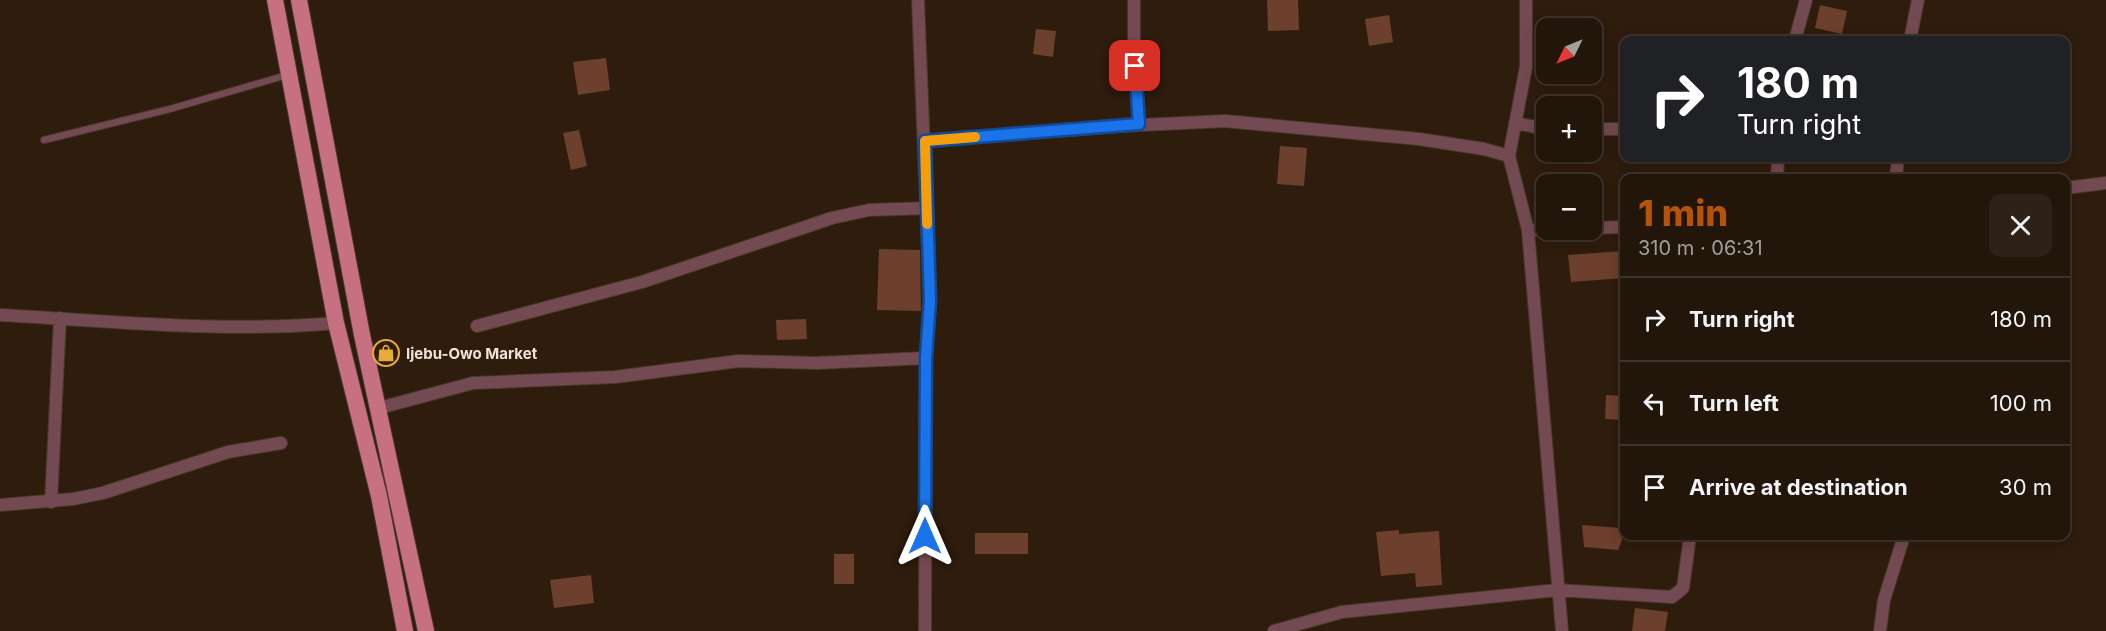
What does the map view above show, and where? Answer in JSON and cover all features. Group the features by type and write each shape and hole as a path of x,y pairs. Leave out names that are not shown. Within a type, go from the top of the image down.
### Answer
{"main road":[{"path":"275,0 336,323 379,496 405,631"},
{"path":"299,0 362,335 426,631"}],"street":[{"path":"918,0 930,300 926,358 925,631"},
{"path":"1134,0 1134,47 1139,124"},
{"path":"1526,0 1526,67 1509,156 1528,230 1562,631"},
{"path":"1796,36 1806,0"},
{"path":"1911,36 1918,0"},
{"path":"925,141 1139,124 1225,121 1419,139 1484,149 1509,156"},
{"path":"1515,123 1536,127"},
{"path":"1602,129 1620,129"},
{"path":"2070,188 2106,183"},
{"path":"477,326 642,282 832,218 868,210 927,208"},
{"path":"1602,227 1620,226"},
{"path":"1528,230 1536,230"},
{"path":"0,315 236,328 283,328 336,323"},
{"path":"51,502 60,318"},
{"path":"379,408 473,382 615,377 739,361 817,363 926,358"},
{"path":"0,505 51,502 104,493 153,479 206,459 281,443"},
{"path":"1274,631 1342,612 1557,590 1672,597 1683,588 1689,540"},
{"path":"1880,631 1884,600 1903,540"}],"lane":[{"path":"44,140 170,109 290,74"}],"building":[{"path":"1267,0 1298,0 1299,30 1268,31"},
{"path":"1820,5 1847,11 1842,34 1815,28"},
{"path":"1389,15 1393,42 1369,46 1365,19"},
{"path":"1036,29 1056,31 1053,57 1033,54"},
{"path":"606,58 610,90 578,95 573,62"},
{"path":"579,130 587,166 571,170 563,133"},
{"path":"1280,146 1307,148 1304,186 1277,184"},
{"path":"879,249 920,250 921,311 877,310"},
{"path":"1620,251 1620,278 1571,282 1568,255"},
{"path":"806,319 807,339 777,340 776,320"},
{"path":"1606,395 1620,396 1620,420 1605,419"},
{"path":"1582,525 1620,528 1620,540 1622,540 1618,550 1584,547"},
{"path":"1399,530 1399,534 1439,531 1442,585 1416,587 1415,573 1381,576 1376,532"},
{"path":"975,533 1028,533 1028,554 975,554"},
{"path":"834,554 854,554 854,584 834,584"},
{"path":"591,575 594,603 554,608 550,580"},
{"path":"1635,608 1668,612 1665,631 1632,631"}],"slow traffic":[{"path":"927,224 925,141 975,137"}],"place":[{"name":"Ijebu-Owo Market","path":"386,353"}],"route":[{"path":"925,536 926,358 930,300 925,141 1139,124 1135,66"}]}
